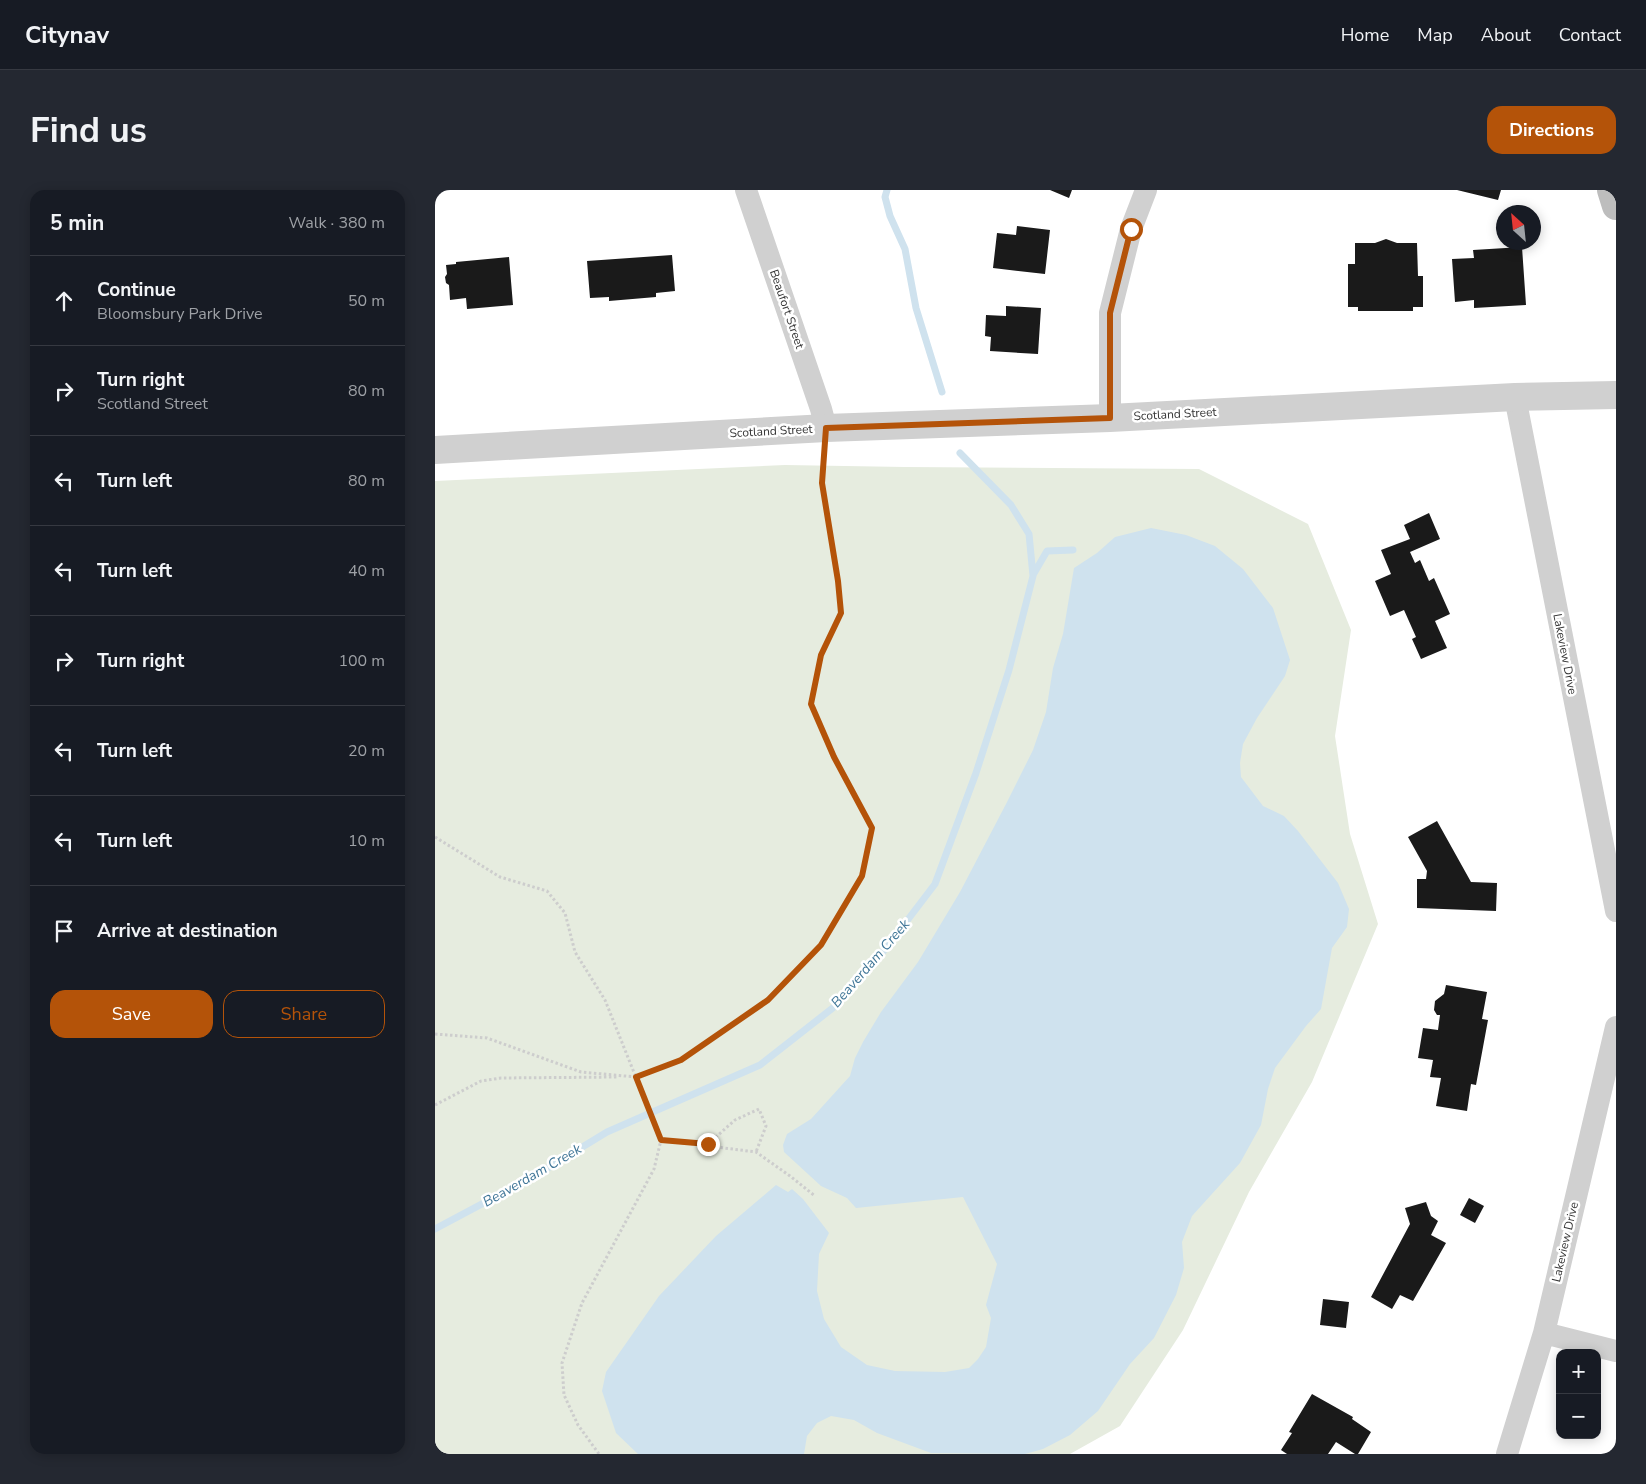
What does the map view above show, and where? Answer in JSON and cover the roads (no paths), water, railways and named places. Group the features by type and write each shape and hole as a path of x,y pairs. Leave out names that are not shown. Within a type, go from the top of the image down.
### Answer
{"main road":[{"path":"1611,190 1616,206"}],"street":[{"name":"Beaufort Street","path":"747,190 826,428"},
{"path":"1110,418 1110,313 1131,229 1146,190"},
{"name":"Scotland Street","path":"435,450 826,428 1110,418 1515,397 1616,395"},
{"name":"Lakeview Drive","path":"1515,397 1616,911"},
{"name":"Lakeview Drive","path":"1507,1454 1543,1333 1616,1027"},
{"path":"1543,1333 1616,1351"}],"water":[{"path":"1151,528 1186,535 1215,546 1243,569 1273,608 1290,660 1285,676 1257,718 1243,744 1240,763 1241,777 1263,806 1284,816 1298,831 1338,883 1349,909 1347,927 1332,948 1321,1009 1275,1068 1268,1089 1261,1125 1240,1163 1192,1216 1182,1242 1184,1268 1176,1295 1154,1338 1130,1364 1098,1411 1070,1435 1043,1449 1025,1454 931,1453 877,1433 854,1420 831,1416 817,1423 807,1436 804,1454 638,1454 616,1433 602,1391 606,1372 659,1296 716,1236 776,1185 788,1192 792,1189 803,1199 829,1233 819,1254 817,1291 824,1319 841,1347 867,1365 895,1371 945,1372 969,1368 986,1347 991,1318 986,1305 997,1264 963,1197 856,1208 847,1198 821,1186 784,1152 783,1145 787,1134 811,1119 850,1076 855,1058 863,1042 881,1012 918,962 960,892 1006,804 1033,750 1046,712 1053,668 1063,634 1074,568 1097,553 1115,537"}],"waterway":[{"name":"Beaverdam Creek","path":"887,190 885,197 890,216 905,249 916,308 942,392"},
{"name":"Beaverdam Creek","path":"435,1229 538,1174 607,1132 760,1065 834,1007 887,947 935,884 976,773 1009,670 1033,576 1029,534 1011,505 960,453"},
{"name":"Beaverdam Creek","path":"1033,575 1047,551 1073,550"}]}
